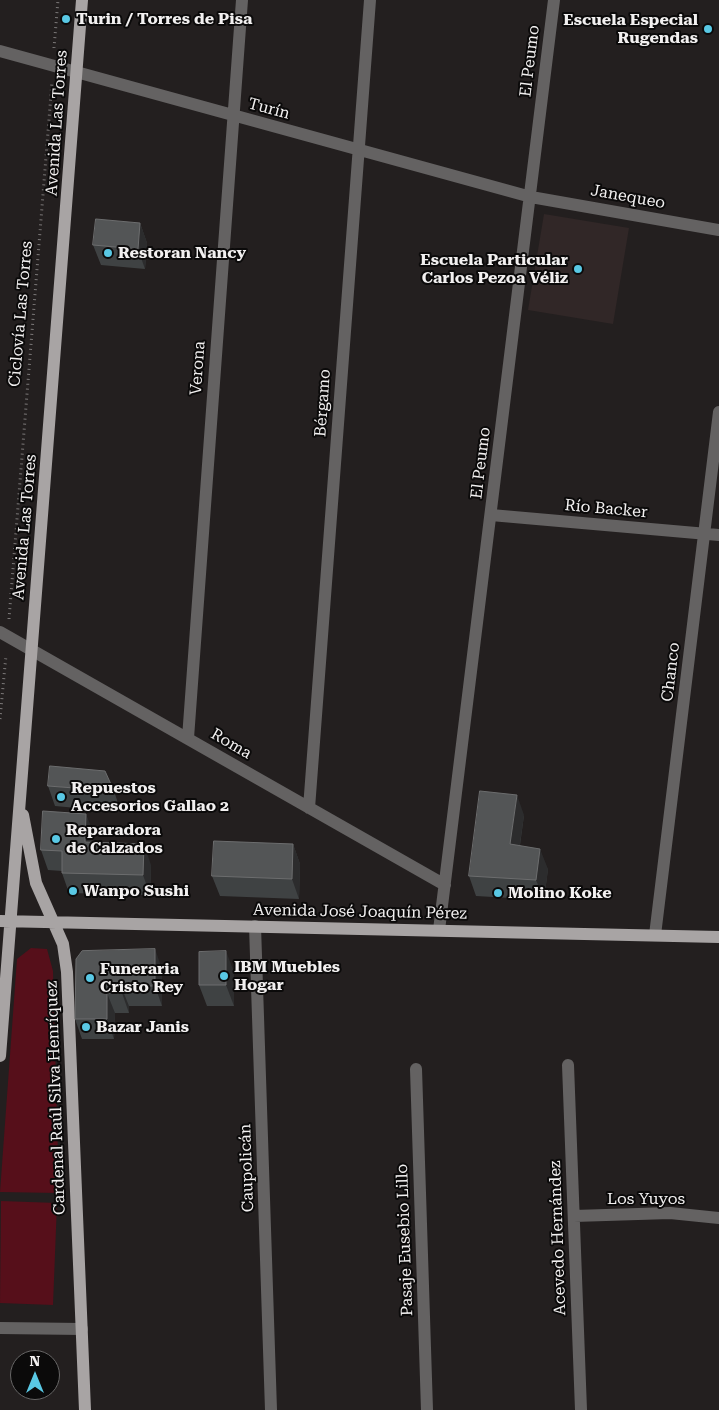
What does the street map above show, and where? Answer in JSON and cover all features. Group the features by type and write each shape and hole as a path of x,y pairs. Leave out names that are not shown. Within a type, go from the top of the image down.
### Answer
{"main road":[{"name":"Avenida Las Torres","path":"0,1056 5,921 32,649 82,0"},
{"name":"Cardenal Raúl Silva Henríquez","path":"19,792 32,868 63,944 67,972 85,1410"},
{"name":"Avenida José Joaquín Pérez","path":"5,921 719,937"}],"street":[{"name":"Verona","path":"188,738 242,0"},
{"name":"Bérgamo","path":"309,808 370,0"},
{"name":"El Peumo","path":"439,930 554,0"},
{"name":"Turín","path":"0,50 77,73 531,197"},
{"name":"Janequeo","path":"531,197 719,230"},
{"name":"Chanco","path":"655,935 719,412"},
{"name":"Río Backer","path":"491,515 719,535"},
{"name":"Roma","path":"4,634 445,885"},
{"name":"Caupolicán","path":"256,926 272,1410"},
{"name":"Acevedo Hernández","path":"568,1065 581,1410"},
{"name":"Pasaje Eusebio Lillo","path":"416,1069 427,1410"},
{"name":"Los Yuyos","path":"574,1216 670,1213 719,1218"},
{"path":"0,1328 82,1328"}],"path":[{"name":"Ciclovía Las Torres","path":"0,719 4,634 58,0"}],"shaded area":[{"name":"Escuela Particular Carlos Pezoa Véliz","path":"544,214 629,228 613,324 528,310"},
{"path":"31,948 47,949 53,971 59,1193 0,1192 17,959"},
{"path":"1,1201 57,1203 53,1305 0,1303"}],"building":[{"path":"96,219 140,223 138,249 93,245"},
{"path":"50,766 105,771 114,791 48,786"},
{"path":"480,791 517,795 510,844 540,849 536,880 469,876"},
{"path":"43,811 86,814 85,842 144,844 143,875 62,873 62,851 41,850"},
{"path":"214,841 293,844 292,879 212,876"},
{"path":"155,949 155,986 121,986 122,993 107,993 107,1019 75,1019 76,959 82,951"},
{"path":"226,951 226,985 199,985 199,952"}],"place":[{"name":"Turin / Torres de Pisa","path":"66,19"},
{"name":"Escuela Especial Rugendas","path":"708,29"},
{"name":"Restoran Nancy","path":"108,253"},
{"name":"Escuela Particular Carlos Pezoa Véliz","path":"578,269"},
{"name":"Repuestos Accesorios Gallao 2","path":"61,797"},
{"name":"Reparadora de Calzados","path":"56,839"},
{"name":"Wanpo Sushi","path":"73,891"},
{"name":"Molino Koke","path":"498,893"},
{"name":"IBM Muebles Hogar","path":"224,976"},
{"name":"Funeraria Cristo Rey","path":"90,978"},
{"name":"Bazar Janis","path":"86,1027"}]}
